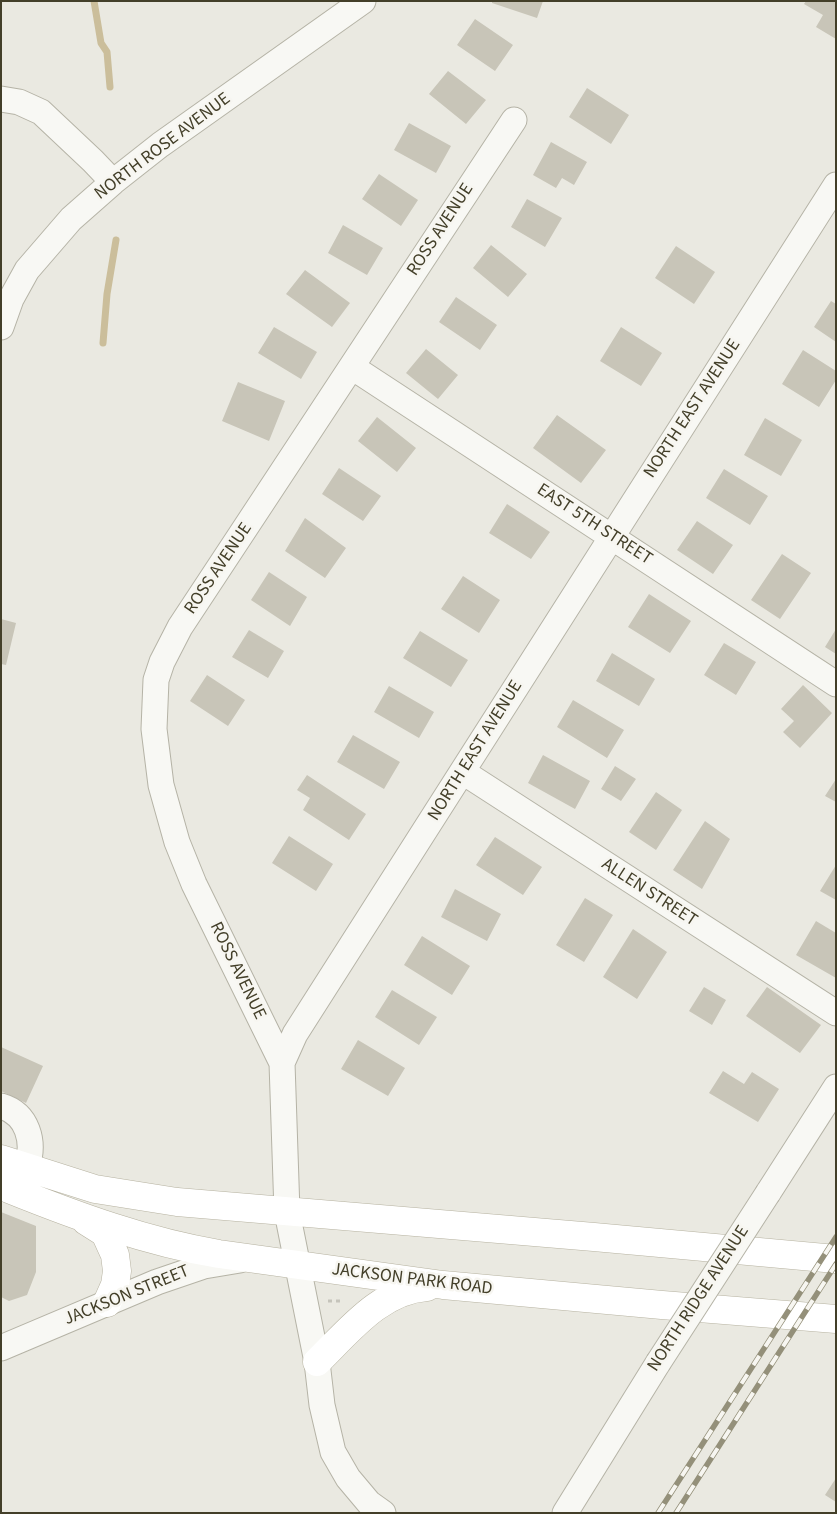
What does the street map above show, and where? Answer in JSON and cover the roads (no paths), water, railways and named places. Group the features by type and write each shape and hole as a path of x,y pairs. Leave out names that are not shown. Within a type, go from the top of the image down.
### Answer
{"main road":[{"path":"14,1163 95,1189 177,1202 836,1259"},
{"name":"JACKSON PARK ROAD","path":"1,1183 78,1216 184,1247 256,1260 450,1286 836,1319"},
{"path":"78,1216 104,1233 116,1255 117,1271 115,1285 107,1303"},
{"path":"317,1362 364,1316 401,1292 421,1288 450,1286"}],"street":[{"name":"NORTH ROSE AVENUE","path":"1,327 11,299 28,270 71,219 113,182 160,145 363,1"},
{"path":"1,99 19,102 41,112 113,182"},
{"name":"ROSS AVENUE","path":"282,1063 194,884 177,842 162,785 154,729 156,680 162,662 180,627 514,120"},
{"name":"NORTH EAST AVENUE","path":"383,1513 369,1503 348,1478 333,1452 322,1405 317,1362 287,1212 282,1063 295,1034 836,185"},
{"name":"EAST 5TH STREET","path":"352,367 836,684"},
{"name":"ALLEN STREET","path":"462,772 836,1013"},
{"name":"NORTH RIDGE AVENUE","path":"563,1512 836,1087"},
{"path":"1,1106 9,1108 21,1118 29,1136 30,1155 14,1163"},
{"name":"JACKSON STREET","path":"1,1348 156,1282 204,1266 229,1261 256,1260"}],"waterway":[{"path":"94,1 101,43 107,52 110,87"},
{"path":"103,343 107,294 116,240"}],"railway":[{"path":"658,1513 836,1237"},
{"path":"676,1513 836,1264"}]}
